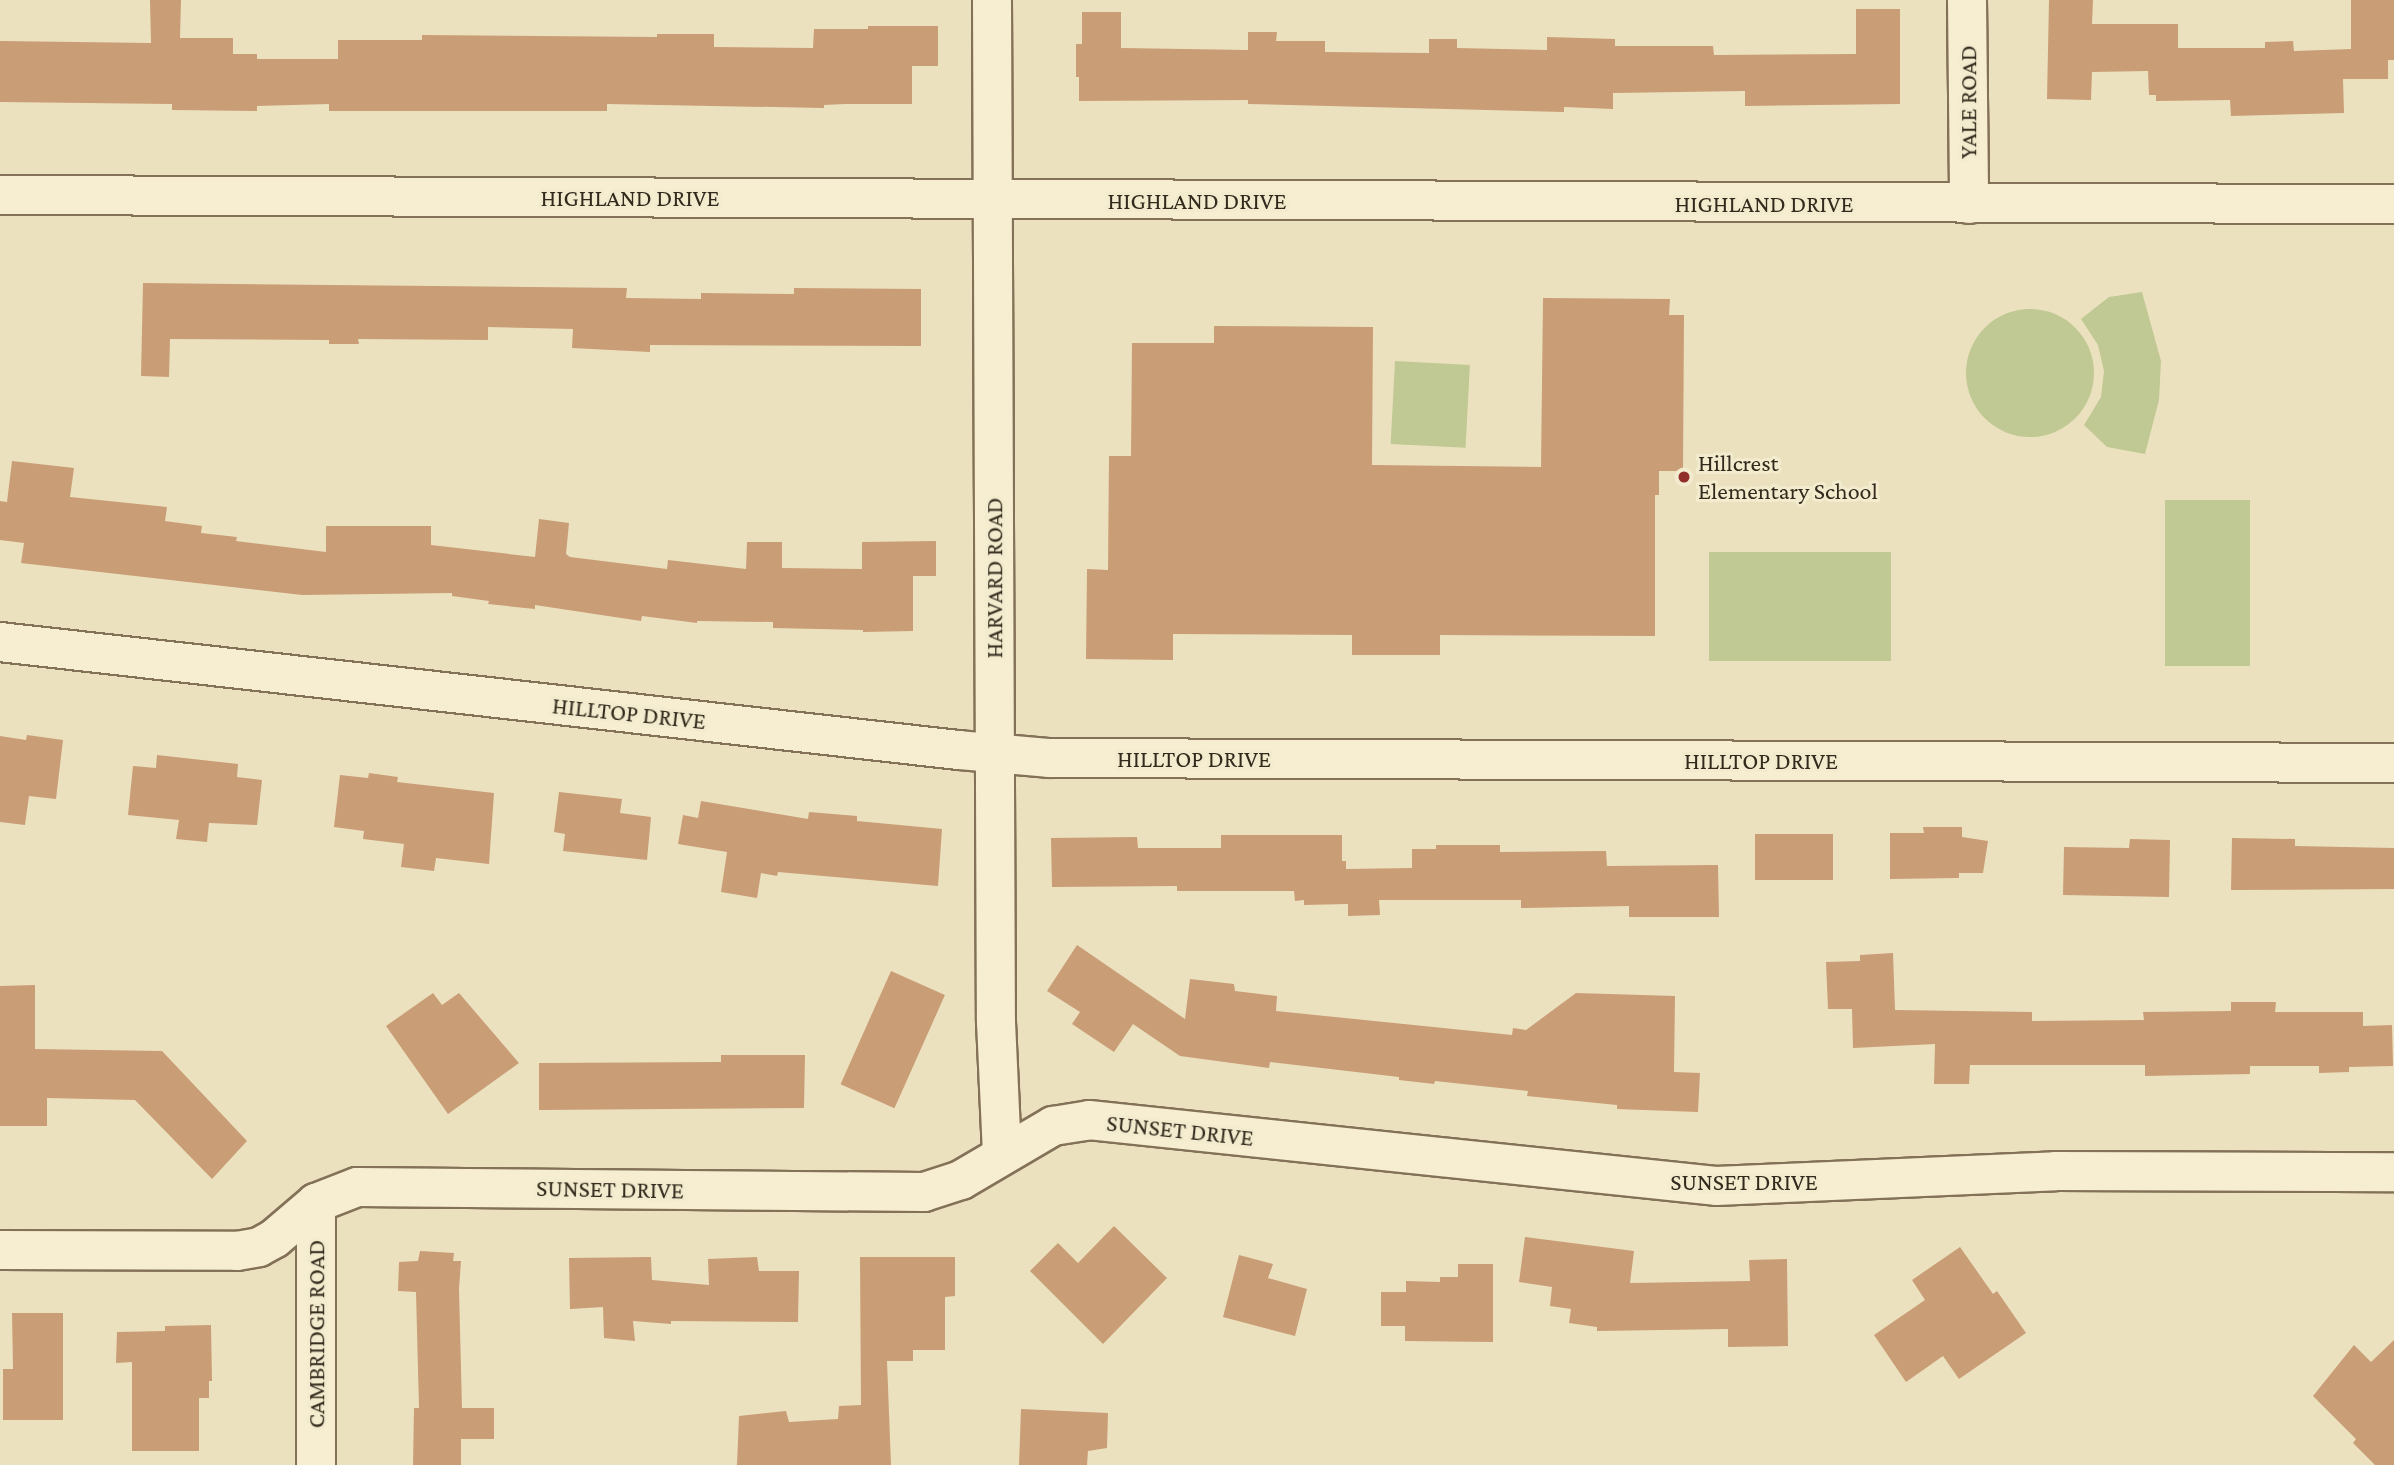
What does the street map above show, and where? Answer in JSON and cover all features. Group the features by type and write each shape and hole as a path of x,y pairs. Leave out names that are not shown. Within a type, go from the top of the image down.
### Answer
{"street":[{"name":"HARVARD ROAD","path":"992,0 996,1022 1002,1155"},
{"name":"YALE ROAD","path":"1968,0 1969,204"},
{"name":"HIGHLAND DRIVE","path":"0,195 2394,204"},
{"name":"HILLTOP DRIVE","path":"0,642 1049,758 2394,763"},
{"name":"SUNSET DRIVE","path":"0,1250 237,1251 259,1247 275,1238 316,1203 357,1187 924,1192 961,1180 1053,1126 1089,1121 1716,1186 2056,1171 2394,1172"},
{"name":"CAMBRIDGE ROAD","path":"316,1203 316,1465"}],"green space":[{"path":"2142,292 2161,361 2159,400 2145,454 2107,447 2084,425 2101,397 2104,371 2098,345 2081,319 2109,297"},
{"path":"2030,309 2055,314 2075,328 2089,348 2094,373 2089,398 2075,418 2055,432 2030,437 2005,432 1985,418 1971,398 1966,373 1971,348 1985,328 2005,314"},
{"path":"1395,361 1470,365 1466,448 1391,444"},
{"path":"2165,500 2250,500 2250,666 2165,666"},
{"path":"1709,552 1891,552 1891,661 1709,661"}],"building":[{"path":"150,0 181,0 180,38 233,38 233,54 257,54 257,59 338,59 338,40 422,40 422,35 657,37 657,34 714,34 714,47 813,48 814,29 938,26 938,66 912,66 912,104 845,104 824,105 824,108 607,104 607,111 329,111 329,104 257,106 257,111 172,110 172,104 0,102 0,41 151,43"},
{"path":"2049,0 2093,0 2092,24 2178,24 2178,48 2265,48 2265,42 2293,41 2294,51 2351,49 2351,0 2394,0 2394,60 2388,60 2388,79 2343,79 2344,113 2231,116 2230,100 2156,101 2156,95 2149,95 2148,71 2092,72 2091,100 2047,99"},
{"path":"1856,9 1900,9 1900,104 1745,106 1745,91 1613,93 1613,109 1564,107 1564,112 1248,104 1248,100 1079,101 1079,77 1076,77 1076,44 1082,44 1082,12 1121,12 1121,48 1248,50 1248,32 1277,32 1276,41 1325,41 1325,52 1429,53 1429,39 1457,39 1457,48 1547,50 1547,37 1615,39 1615,46 1713,46 1714,55 1856,54"},
{"path":"143,283 627,288 626,298 701,299 701,293 794,294 794,288 921,289 921,346 650,345 650,352 572,348 573,329 488,327 488,340 358,339 359,344 329,344 329,340 170,339 169,377 141,376"},
{"path":"1543,298 1670,299 1669,315 1684,315 1683,471 1659,471 1659,495 1655,495 1655,636 1440,635 1440,655 1352,655 1352,635 1173,634 1173,660 1086,659 1087,569 1108,570 1109,456 1131,456 1132,343 1214,343 1214,326 1373,327 1372,465 1541,467"},
{"path":"12,461 74,468 70,497 167,507 165,521 202,526 201,533 237,537 236,541 326,552 326,526 431,526 431,545 535,557 539,519 569,523 566,554 570,557 667,569 668,560 746,569 747,542 782,542 782,568 862,569 862,542 936,541 936,576 913,576 913,631 863,632 773,628 773,622 697,623 642,616 641,621 535,605 535,609 488,604 489,601 452,596 452,593 302,595 21,563 24,543 0,540 0,501 7,502"},
{"path":"27,735 63,740 56,799 29,796 25,825 0,822 0,736 26,740"},
{"path":"157,755 238,764 237,777 262,780 257,825 209,823 207,842 176,839 179,820 128,815 133,766 156,768"},
{"path":"369,773 398,777 397,782 494,793 489,864 436,858 434,871 401,867 404,844 363,839 364,831 334,827 340,775 368,778"},
{"path":"559,792 622,799 620,813 651,817 647,860 563,851 565,834 554,832"},
{"path":"701,801 808,819 809,812 857,816 857,821 942,829 938,886 778,872 777,876 761,873 757,898 721,892 727,852 678,844 683,815 698,818"},
{"path":"1923,827 1962,827 1962,837 1988,841 1983,873 1959,873 1959,878 1890,879 1890,833 1924,833"},
{"path":"1755,834 1833,834 1833,880 1755,880"},
{"path":"1221,835 1342,835 1342,861 1346,861 1346,869 1412,868 1412,849 1436,849 1436,845 1500,845 1500,852 1606,851 1607,866 1718,865 1719,917 1629,917 1629,906 1521,908 1521,900 1379,900 1380,915 1348,916 1348,904 1304,905 1304,900 1295,901 1294,891 1177,891 1177,886 1052,887 1051,838 1137,837 1138,848 1221,848"},
{"path":"2232,838 2295,839 2295,846 2394,848 2394,889 2231,890"},
{"path":"2130,839 2170,840 2169,897 2063,895 2064,847 2129,848"},
{"path":"1077,945 1185,1019 1190,979 1234,984 1235,991 1277,996 1276,1011 1512,1035 1513,1028 1526,1030 1576,993 1675,996 1674,1072 1700,1073 1698,1112 1617,1109 1617,1105 1527,1096 1528,1091 1435,1081 1434,1084 1399,1080 1399,1077 1270,1062 1269,1068 1180,1056 1133,1024 1114,1052 1072,1024 1080,1012 1047,991"},
{"path":"1893,953 1895,1010 2032,1012 2032,1021 2144,1020 2143,1012 2231,1011 2231,1002 2276,1002 2275,1012 2363,1012 2363,1026 2392,1025 2393,1066 2349,1067 2349,1072 2319,1073 2319,1066 2250,1066 2250,1074 2145,1076 2145,1065 1970,1065 1969,1084 1934,1084 1935,1044 1853,1048 1852,1009 1828,1009 1826,962 1860,961 1860,955"},
{"path":"891,971 945,995 894,1108 841,1084"},
{"path":"35,985 35,1049 162,1051 247,1141 212,1179 135,1100 47,1098 47,1126 0,1126 0,986"},
{"path":"433,993 442,1005 459,993 519,1063 448,1114 386,1026"},
{"path":"721,1055 805,1055 804,1108 539,1110 539,1063 721,1062"},
{"path":"1114,1226 1167,1278 1103,1344 1030,1271 1058,1243 1078,1263"},
{"path":"1525,1237 1634,1251 1630,1283 1750,1281 1749,1260 1787,1259 1788,1346 1728,1347 1728,1329 1597,1331 1597,1327 1569,1323 1571,1309 1550,1306 1552,1287 1519,1282"},
{"path":"1960,1247 1993,1294 1997,1291 2026,1333 1959,1379 1943,1356 1906,1382 1874,1335 1925,1300 1912,1280"},
{"path":"420,1251 454,1253 453,1261 461,1261 459,1289 462,1408 494,1408 494,1439 461,1439 461,1465 413,1465 414,1408 419,1408 416,1292 398,1291 399,1262 418,1261"},
{"path":"1239,1255 1273,1264 1268,1278 1307,1289 1295,1336 1223,1317"},
{"path":"651,1257 652,1280 709,1285 708,1259 757,1257 759,1271 799,1271 798,1322 671,1321 671,1324 633,1321 635,1341 604,1338 603,1307 570,1309 569,1258"},
{"path":"860,1257 955,1257 955,1296 945,1297 945,1350 913,1350 913,1361 887,1361 891,1465 737,1465 739,1416 786,1411 789,1422 838,1419 839,1406 861,1405"},
{"path":"1458,1264 1493,1264 1493,1342 1405,1341 1405,1326 1381,1326 1381,1292 1406,1292 1406,1281 1440,1282 1440,1277 1458,1277"},
{"path":"12,1313 63,1313 63,1420 3,1420 3,1369 13,1369"},
{"path":"211,1325 212,1381 209,1381 209,1398 199,1398 199,1451 132,1451 132,1362 116,1363 117,1332 165,1331 165,1326"},
{"path":"2394,1340 2394,1465 2375,1465 2353,1443 2356,1439 2313,1396 2354,1345 2371,1362"},
{"path":"1021,1409 1108,1413 1107,1448 1088,1451 1087,1465 1019,1465"}],"place":[{"name":"Hillcrest Elementary School","path":"1684,477"}]}
